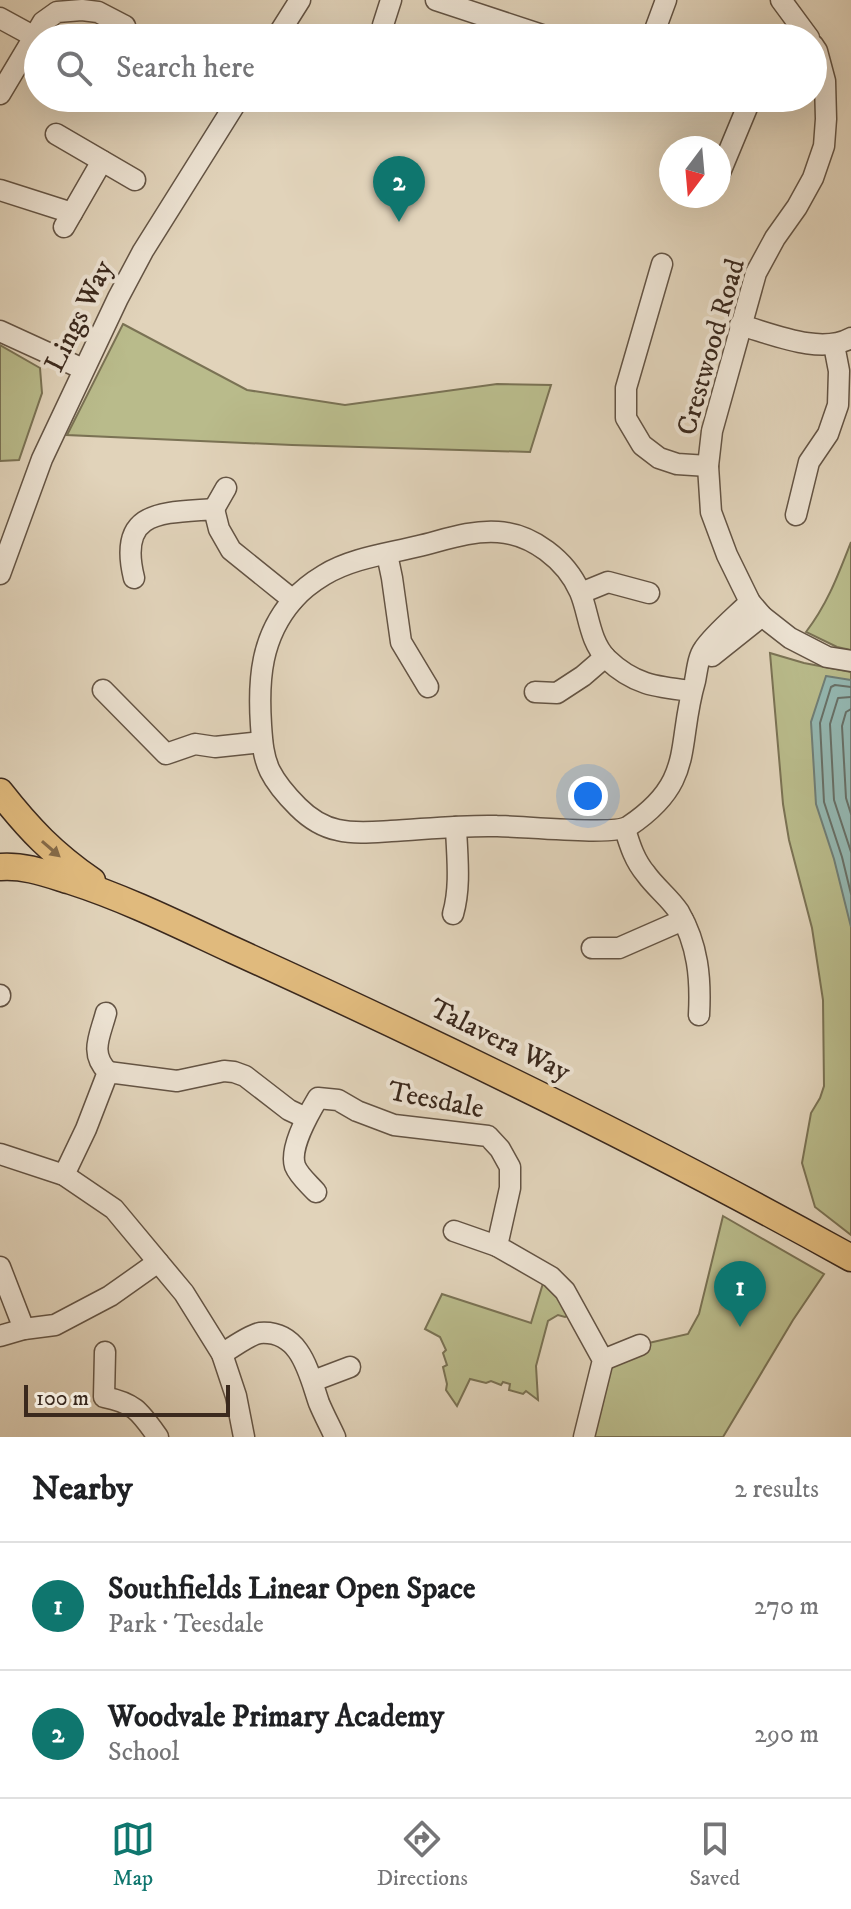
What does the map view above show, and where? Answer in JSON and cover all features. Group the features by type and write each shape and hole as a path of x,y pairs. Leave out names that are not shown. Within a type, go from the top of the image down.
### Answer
{"main road":[{"path":"0,795 0,826"},
{"name":"Talavera Way","path":"0,795 52,851 112,895"},
{"name":"Talavera Way","path":"0,867 42,872 112,895 386,1020 697,1174 851,1258"}],"street":[{"path":"285,24 300,0"},
{"path":"383,24 391,0"},
{"path":"436,0 494,9 523,24"},
{"path":"657,24 666,0"},
{"name":"Crestwood Road","path":"781,0 797,24"},
{"path":"42,24 57,12 82,10 98,12 121,24"},
{"path":"0,18 24,31"},
{"path":"2,88 24,51"},
{"name":"Lings Way","path":"0,574 42,459 83,369 143,251 230,112"},
{"path":"731,146 745,112"},
{"name":"Crestwood Road","path":"826,112 824,146 813,178 756,273 712,431 708,466 711,512 727,555 756,609 790,638 827,657 851,661"},
{"path":"56,134 135,180"},
{"path":"0,190 68,220 102,161"},
{"path":"662,264 626,388 626,418 642,445 659,458 677,464 708,466"},
{"path":"740,325 816,346 842,342 838,405 828,434 809,462 796,515"},
{"path":"0,331 83,369"},
{"path":"226,488 214,509 219,529 231,550 293,600"},
{"path":"135,579 128,556 133,537 143,522 162,513 214,509"},
{"path":"692,691 654,687 630,677 605,657 592,634 581,593 566,568 546,550 522,537 499,532 474,533 353,561 323,575 293,600 271,633 261,665 259,699 262,742 269,769 284,793 309,818 337,830 367,832 495,826 625,829 664,796 677,773 699,668 756,609"},
{"path":"387,554 401,642 428,687"},
{"path":"581,593 608,582 649,593"},
{"path":"535,692 557,693 605,657"},
{"path":"101,687 166,754 195,744 215,747 262,742"},
{"path":"453,914 458,881 456,827"},
{"path":"625,829 633,854 683,920 695,949 700,982 699,1015"},
{"path":"592,948 619,948 683,920"},
{"path":"106,1013 97,1056 108,1072 177,1081 224,1071 234,1072 245,1076 289,1110 306,1118 296,1147 295,1166 316,1192"},
{"path":"64,1175 108,1072"},
{"name":"Teesdale","path":"306,1118 318,1098 338,1100 394,1125 488,1136 510,1167 510,1188 497,1246"},
{"path":"0,1154 64,1175 114,1209 184,1293 222,1354 230,1373 244,1437"},
{"path":"454,1231 497,1246 551,1277 565,1291 603,1360 584,1437"},
{"path":"0,1336 55,1325 81,1313 158,1262"},
{"path":"0,1267 24,1329"},
{"path":"222,1354 258,1333 290,1341 298,1350 313,1381 335,1437"},
{"path":"603,1360 640,1345"},
{"path":"105,1352 104,1397 124,1401 137,1410 158,1437"},
{"path":"313,1381 350,1367"}],"green space":[{"path":"123,324 247,390 345,405 497,384 551,385 530,452 67,435"},
{"path":"0,345 40,368 42,393 19,460 0,461"},
{"path":"851,542 851,650 837,647 806,632 837,577"},
{"path":"770,653 851,672 851,1235 815,1207 802,1163 811,1113 824,1086 823,1000 812,928 783,804"},
{"path":"723,1216 824,1274 723,1437 584,1437 603,1360 640,1345 688,1334 699,1314"},
{"path":"544,1280 554,1288 570,1315 558,1315 548,1321 536,1366 538,1400 526,1391 523,1394 509,1390 510,1384 470,1379 457,1406 446,1390 443,1367 447,1365 443,1353 446,1350 440,1337 425,1329 442,1294 531,1323"}],"water":[{"path":"826,676 851,680 851,927 816,804 811,722"}],"place":[{"name":"Woodvale Primary Academy","path":"399,222"},
{"name":"Southfields Linear Open Space","path":"740,1327"}]}
